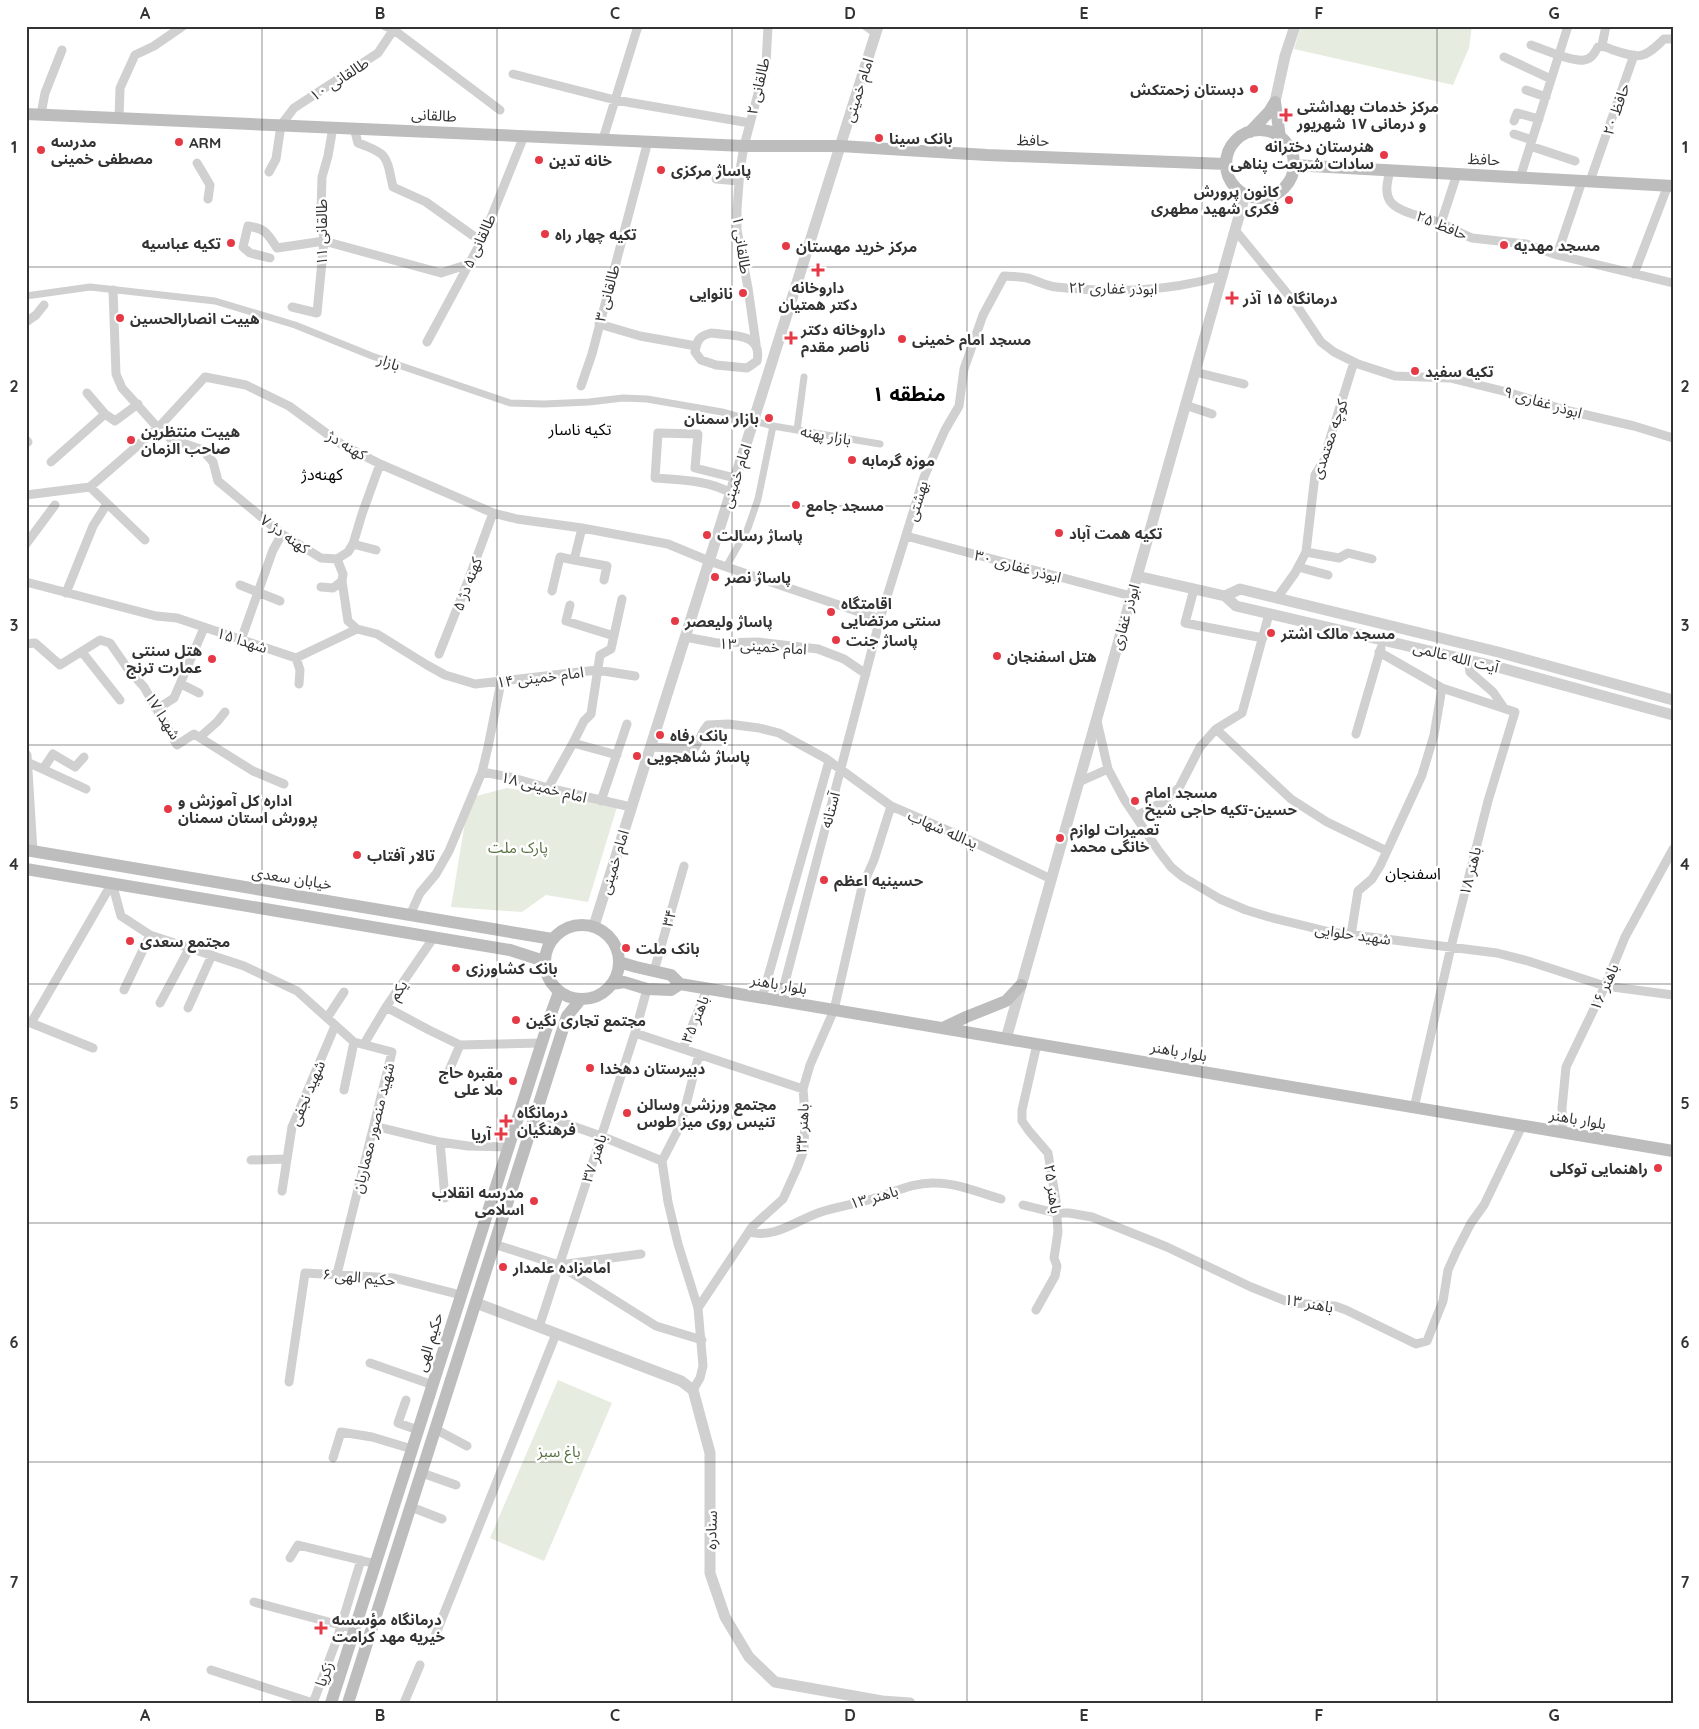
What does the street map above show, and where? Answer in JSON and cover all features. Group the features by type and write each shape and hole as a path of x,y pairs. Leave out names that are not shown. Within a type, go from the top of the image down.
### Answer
{"main road":[{"path":"1250,132 1269,112 1275,102"},
{"path":"1275,102 1280,137"},
{"name":"طالقانی","path":"26,114 744,146 840,146"},
{"path":"1260,130 1271,132 1280,137 1288,145 1292,154 1292,176 1279,192 1269,197 1259,198 1245,195 1232,184 1227,174 1228,153 1233,144 1240,136 1260,130"},
{"name":"حافظ","path":"840,146 987,155 1226,164"},
{"name":"حافظ","path":"1293,165 1670,186"},
{"name":"خیابان سعدی","path":"29,851 552,939"},
{"path":"26,869 460,941 510,950 544,961"},
{"path":"460,941 467,931 462,924"},
{"path":"582,924 594,926 604,931 613,940 618,950 617,974 612,984 593,998 581,999 570,997 559,992 551,983 546,973 544,961 546,950 552,939 560,931 582,924"},
{"path":"612,984 624,982 646,989 671,990 680,984 671,974 619,962"},
{"name":"بلوار باهنر","path":"680,984 1673,1151"},
{"path":"944,1028 1006,1000 1021,985"},
{"name":"حکیم الهی","path":"331,1703 541,1043 559,992"},
{"path":"348,1703 567,1016 581,999"},
{"path":"552,1011 567,1016"},
{"path":"460,1296 476,1303"},
{"path":"355,1629 370,1633"}],"street":[{"path":"119,118 120,88 135,55 154,46 183,26"},
{"path":"385,26 395,28 500,110"},
{"path":"602,139 638,26"},
{"name":"طالقانی ۲","path":"744,146 766,64 768,26"},
{"path":"866,26 877,30"},
{"path":"1275,102 1294,26"},
{"path":"1520,178 1568,26"},
{"path":"1602,46 1606,26"},
{"name":"طالقانی ۱۰","path":"281,125 294,108 378,53 395,28"},
{"name":"امام خمینی","path":"594,926 877,30"},
{"path":"1531,45 1558,55 1585,60 1594,55 1598,46 1634,56 1643,56 1652,51 1664,39 1673,39"},
{"path":"41,114 45,93 62,50"},
{"name":"حافظ ۲۰","path":"1557,255 1586,181 1597,162 1634,56"},
{"path":"1504,57 1551,79"},
{"path":"513,74 615,100 750,122"},
{"path":"1526,90 1546,97"},
{"path":"1514,121 1517,113 1539,119"},
{"path":"269,172 276,159 281,125"},
{"name":"طالقانی ۱۱","path":"292,308 317,313 324,241 321,210 322,177 333,127"},
{"path":"354,128 358,143 375,149 386,158 392,187 426,202 482,240"},
{"path":"1514,134 1575,161"},
{"name":"طالقانی ۵","path":"427,342 482,240 524,136"},
{"name":"طالقانی ۳","path":"582,386 648,141"},
{"name":"طالقانی ۱","path":"696,346 695,352 701,360 716,365 747,368 757,361 760,351 756,344 737,230 739,181 744,146"},
{"path":"197,163 210,186 208,199"},
{"name":"حافظ ۲۵","path":"1390,170 1386,189 1390,201 1400,209 1441,223 1472,238 1526,244 1557,255 1673,283"},
{"path":"1441,223 1457,174"},
{"path":"716,179 739,181"},
{"path":"1634,274 1670,186"},
{"name":"ابوذر غفاری","path":"1006,1039 1245,195"},
{"path":"270,258 250,253 243,247 248,226 261,228 269,235 277,248 324,241 441,273 469,264"},
{"name":"ابوذر غفاری ۹","path":"1235,230 1295,303 1321,342 1334,352 1354,362 1395,376 1450,378 1508,392 1566,410 1634,426 1673,438"},
{"name":"ابوذر غفاری ۲۲","path":"1004,276 1026,278 1053,287 1136,290 1170,288 1222,276"},
{"name":"بهشتی","path":"880,619 924,477 945,430 960,406 964,369 983,315 1004,276"},
{"name":"بازار","path":"26,296 90,287 215,301 295,325 381,360 510,403 544,404 647,398 722,412 773,426"},
{"path":"113,290 116,374 122,388 158,428"},
{"path":"26,322 36,315 44,305"},
{"path":"599,324 640,336 696,346 697,341 702,335 711,333 749,338 756,344"},
{"name":"کوچه معتمدی","path":"1277,598 1298,568 1306,552 1315,475 1325,459 1354,362"},
{"path":"1195,372 1244,384"},
{"name":"کهنه دژ","path":"90,487 158,428 205,377 246,386 289,406 340,444 380,464 493,513 517,519 582,528 668,544 709,561 880,619"},
{"path":"797,430 804,377"},
{"path":"87,393 105,414 115,421 138,404"},
{"path":"1185,405 1212,414"},
{"path":"52,462 105,414"},
{"path":"726,567 748,528 758,499 773,426"},
{"name":"بازار پهنه","path":"773,426 880,444"},
{"name":"کهنه دژ ۷","path":"158,428 171,439 203,450 213,462 218,481 282,534 321,558 337,559"},
{"path":"731,492 718,486 693,481 656,478 658,432 698,434 695,468 735,478"},
{"path":"299,684 300,670 296,658 358,629 348,621 342,574 337,559 348,552 353,544 380,464"},
{"path":"26,494 90,487 145,540"},
{"path":"66,593 93,526 107,504"},
{"path":"26,544 55,505"},
{"name":"کهنه دژ ۵","path":"439,654 493,513"},
{"path":"574,560 582,528"},
{"path":"241,640 273,550 282,534"},
{"name":"ابوذر غفاری ۳۰","path":"906,536 1131,596"},
{"path":"353,544 376,550"},
{"path":"1306,552 1339,558 1348,553 1372,559"},
{"path":"552,591 560,557 607,566 604,580"},
{"path":"1298,568 1328,575"},
{"path":"1137,576 1224,596"},
{"path":"321,587 333,588 342,581"},
{"name":"شهدا ۱۵","path":"26,582 156,616 177,618 296,658"},
{"path":"240,585 280,602"},
{"path":"1194,589 1186,624 1263,638"},
{"name":"آیت الله عالمی","path":"1673,700 1498,652 1277,598 1240,590 1224,596 1236,606 1494,666 1673,715"},
{"path":"548,788 584,721 591,714 600,655 611,649 622,599"},
{"path":"570,604 566,621 614,636"},
{"path":"1136,816 1164,802 1179,788 1200,748 1216,729 1242,713 1269,614"},
{"name":"آستانه","path":"780,1001 880,619"},
{"path":"157,709 174,698 204,628"},
{"name":"امام خمینی ۱۴","path":"358,629 377,634 445,675 475,684 501,682 546,674 597,670 635,676"},
{"name":"امام خمینی ۱۳","path":"685,637 717,643 758,642 818,650 844,660 866,674"},
{"name":"شهدا ۱۷","path":"26,644 35,643 60,665 100,640 110,643 128,669 144,687 177,745 194,734 253,771 284,784"},
{"path":"1356,734 1383,640"},
{"name":"شهدا ۱۷","path":"82,652 120,700"},
{"path":"1380,652 1442,688 1504,708"},
{"path":"1494,666 1498,652"},
{"path":"1468,660 1470,672 1493,692 1504,708"},
{"name":"امام خمینی ۱۸","path":"501,682 482,772 510,777 548,788 631,807"},
{"path":"180,684 199,693"},
{"path":"1351,935 1358,892 1372,879 1422,775 1434,735 1442,688"},
{"name":"باهنر ۱۸","path":"1414,1108 1451,947 1488,801 1516,712 1504,708"},
{"path":"200,737 225,712"},
{"name":"شهید حلوایی","path":"1096,719 1108,770 1136,816 1171,867 1183,877 1220,899 1269,917 1330,932 1497,953 1605,986 1673,995"},
{"path":"601,801 627,724"},
{"name":"یدالله شهاب","path":"650,747 694,749 708,724 728,724 779,733 829,761 891,806 965,838 1051,879"},
{"path":"1216,729 1290,799 1327,822 1387,851"},
{"path":"573,743 617,755"},
{"path":"43,769 53,754 75,767 84,757"},
{"path":"26,755 29,851"},
{"name":"آستانه","path":"762,998 829,761"},
{"path":"27,762 86,789"},
{"path":"1079,782 1108,770"},
{"path":"410,915 420,893 436,874 449,851 482,772"},
{"name":"باهنر ۳۳","path":"698,1308 749,1232 783,1199 804,1150 805,1114 803,1089 810,1065 834,1010 862,887 874,860 891,806"},
{"name":"باهنر ۱۶","path":"1563,1132 1562,1108 1566,1068 1605,986 1626,936 1673,849"},
{"name":"۳۴","path":"654,971 684,866"},
{"path":"112,883 121,916 150,935 244,966 297,990 354,1042 344,1090"},
{"path":"92,1048 29,1022 112,883"},
{"path":"124,990 150,935"},
{"name":"یکم","path":"364,1044 386,1006 434,937"},
{"path":"160,1004 190,948"},
{"path":"188,1008 212,955"},
{"name":"باهنر ۳۷","path":"539,1327 635,1033 646,989"},
{"name":"باهنر ۳۵","path":"683,1049 707,989"},
{"path":"327,1018 344,992"},
{"path":"386,1006 460,1045 541,1043"},
{"name":"شهید نجفی","path":"282,1191 292,1127 336,1026"},
{"path":"635,1033 803,1089"},
{"name":"شهید منصور معماریان","path":"337,1274 392,1052 354,1042"},
{"name":"باهنر ۲۵","path":"1036,1310 1055,1276 1057,1266 1054,1258 1058,1232 1056,1201 1048,1153 1029,1132 1022,1121 1022,1110 1037,1044"},
{"path":"448,1073 460,1045"},
{"path":"476,1303 681,1381 693,1390 700,1378 703,1366 698,1308 678,1244 668,1202 662,1161 681,1124 699,1054"},
{"path":"536,1113 601,1136 662,1161"},
{"path":"374,1126 440,1142 468,1146 508,1147"},
{"name":"باهنر ۱۳","path":"1024,1205 1056,1214 1069,1213 1092,1217 1167,1247 1291,1303 1335,1306 1416,1344 1427,1341 1443,1301 1448,1270 1471,1223 1484,1205 1522,1126"},
{"path":"440,1142 445,1198"},
{"path":"250,1160 287,1159"},
{"name":"باهنر ۱۳","path":"749,1232 760,1234 778,1232 821,1212 873,1199 915,1185 934,1182 952,1184 1001,1199"},
{"path":"494,1244 559,1265 656,1326 702,1340"},
{"path":"559,1265 641,1254"},
{"name":"حکیم الهی ۶","path":"289,1382 305,1273 394,1278 460,1296"},
{"path":"435,1636 556,1334"},
{"path":"370,1363 433,1385"},
{"name":"سنادره","path":"693,1390 710,1453 710,1574 725,1617 749,1657 775,1682 882,1701 910,1703"},
{"path":"406,1400 398,1423 418,1430"},
{"path":"435,1429 467,1446"},
{"path":"333,1458 341,1432 372,1437 412,1449"},
{"path":"422,1473 456,1485"},
{"path":"411,1507 442,1519"},
{"path":"290,1558 298,1545 376,1564"},
{"name":"زکریا","path":"313,1703 341,1626 361,1560"},
{"path":"254,1602 355,1629"},
{"path":"404,1703 420,1665"},
{"path":"211,1670 313,1703"}],"green space":[{"path":"1301,26 1472,26 1469,48 1453,85 1294,49"},
{"name":"پارک ملت","path":"507,788 618,804 588,902 546,895 522,912 451,907 469,798"},
{"name":"باغ سبز","path":"558,1380 612,1403 544,1561 490,1538"}],"place":[{"name":"دبستان زحمتکش","path":"1254,89"},
{"name":"مرکز خدمات بهداشتی و درمانی ۱۷ شهریور","path":"1286,115"},
{"name":"بانک سینا","path":"879,138"},
{"name":"ARM","path":"179,142"},
{"name":"مدرسه مصطفی خمینی","path":"41,150"},
{"name":"هنرستان دخترانه سادات شریعت پناهی","path":"1384,155"},
{"name":"خانه تدین","path":"539,160"},
{"name":"پاساژ مرکزی","path":"661,170"},
{"name":"کانون پرورش فکری شهید مطهری","path":"1289,200"},
{"name":"تکیه چهار راه","path":"545,234"},
{"name":"تکیه عباسیه","path":"231,243"},
{"name":"مسجد مهدیه","path":"1504,245"},
{"name":"مرکز خرید مهستان","path":"786,246"},
{"name":"داروخانه دکتر همتیان","path":"818,270"},
{"name":"نانوایی","path":"743,293"},
{"name":"درمانگاه ۱۵ آذر","path":"1232,298"},
{"name":"هییت انصارالحسین","path":"120,318"},
{"name":"داروخانه دکتر ناصر مقدم","path":"791,338"},
{"name":"مسجد امام خمینی","path":"902,339"},
{"name":"تکیه سفید","path":"1415,371"},
{"name":"بازار سمنان","path":"769,418"},
{"name":"هییت منتظرین صاحب الزمان","path":"131,440"},
{"name":"موزه گرمابه","path":"852,460"},
{"name":"مسجد جامع","path":"796,505"},
{"name":"تکیه همت آباد","path":"1059,533"},
{"name":"پاساژ رسالت","path":"707,535"},
{"name":"پاساژ نصر","path":"715,577"},
{"name":"اقامتگاه سنتی مرتضایی","path":"831,612"},
{"name":"پاساژ ولیعصر","path":"675,621"},
{"name":"مسجد مالک اشتر","path":"1271,633"},
{"name":"پاساژ جنت","path":"836,640"},
{"name":"هتل اسفنجان","path":"997,656"},
{"name":"هتل سنتی عمارت ترنج","path":"212,659"},
{"name":"بانک رفاه","path":"660,735"},
{"name":"پاساژ شاهجویی","path":"637,756"},
{"name":"مسجد امام حسین-تکیه حاجی شیخ","path":"1135,801"},
{"name":"اداره کل آموزش و پرورش استان سمنان","path":"168,809"},
{"name":"تعمیرات لوازم خانگی محمد","path":"1060,838"},
{"name":"تالار آفتاب","path":"357,855"},
{"name":"حسینیه اعظم","path":"824,880"},
{"name":"مجتمع سعدی","path":"130,941"},
{"name":"بانک ملت","path":"626,948"},
{"name":"بانک کشاورزی","path":"456,968"},
{"name":"مجتمع تجاری نگین","path":"516,1020"},
{"name":"دبیرستان دهخدا","path":"590,1068"},
{"name":"مقبره حاج ملا علی","path":"513,1081"},
{"name":"مجتمع ورزشی وسالن تنیس روی میز طوس","path":"627,1113"},
{"name":"درمانگاه فرهنگیان","path":"506,1121"},
{"name":"آریا","path":"501,1134"},
{"name":"راهنمایی توکلی","path":"1658,1168"},
{"name":"مدرسه انقلاب اسلامی","path":"534,1201"},
{"name":"امامزاده علمدار","path":"503,1267"},
{"name":"درمانگاه مؤسسه خیریه مهد کرامت","path":"321,1628"}],"district":[{"name":"منطقه ۱","path":"909,393"},
{"name":"تکیه ناسار","path":"580,429"},
{"name":"کهنه‌دژ","path":"322,474"},
{"name":"اسفنجان","path":"1413,873"}]}
